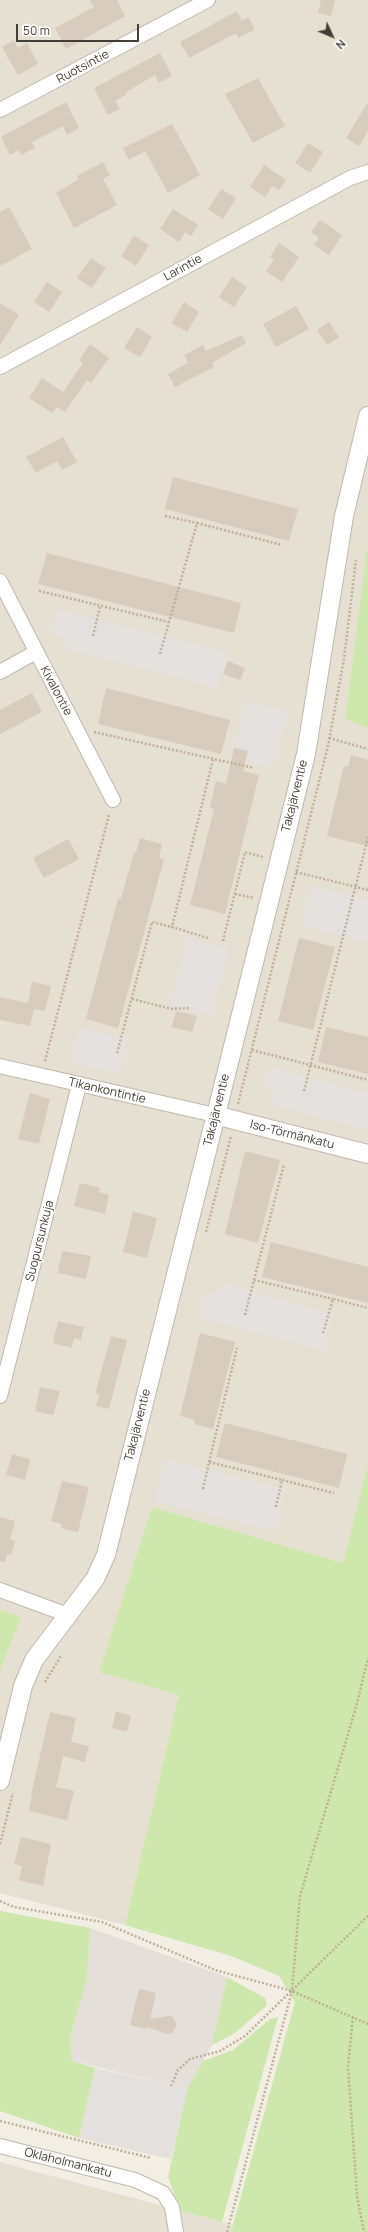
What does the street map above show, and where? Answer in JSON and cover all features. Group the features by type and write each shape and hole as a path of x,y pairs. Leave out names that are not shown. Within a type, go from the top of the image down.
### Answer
{"street":[{"name":"Ruotsintie","path":"0,110 208,0"},
{"name":"Larintie","path":"0,367 350,178 368,172"},
{"name":"Takajärventie","path":"0,1781 23,1686 28,1675 44,1646 95,1579 106,1555 306,754 344,516 368,416"},
{"name":"Kivalontie","path":"0,582 113,800"},
{"path":"0,672 36,652"},
{"name":"Tikankontintie","path":"0,1066 215,1115"},
{"name":"Suopursunkuja","path":"0,1396 79,1085"},
{"name":"Iso-Törmänkatu","path":"215,1115 368,1154"},
{"path":"0,1590 68,1615"},
{"name":"Oklaholmankatu","path":"0,2146 135,2180 163,2193 168,2198 176,2232"}],"path":[{"path":"165,516 282,545"},
{"path":"160,654 197,523"},
{"path":"39,591 169,622"},
{"path":"92,636 100,606"},
{"path":"76,728 254,768"},
{"path":"329,738 368,749"},
{"path":"172,927 213,759"},
{"path":"42,1076 113,800"},
{"path":"304,1092 368,837"},
{"path":"222,941 246,852 280,862"},
{"path":"296,872 368,890"},
{"path":"117,1053 152,922 208,938"},
{"path":"132,999 172,1009 190,1008"},
{"path":"252,1050 368,1080"},
{"path":"245,1315 284,1164"},
{"path":"254,1280 368,1308"},
{"path":"323,1333 333,1299"},
{"path":"203,1489 237,1348"},
{"path":"209,1462 334,1493"},
{"path":"276,1507 282,1480"},
{"path":"227,2232 292,1991 300,1896 356,1707 368,1658"},
{"path":"0,1901 14,1907 102,1922 215,1970 292,1991 368,2024"},
{"path":"171,2086 178,2070 190,2059 220,2051 233,2045 246,2036 368,1916"},
{"path":"353,2017 348,2066 357,2196 364,2232"},
{"path":"0,2121 151,2158"}],"shaded area":[{"path":"0,0 368,0 368,541 345,719 368,728 368,1464 343,1563 152,1507 99,1672 179,1695 125,1925 0,1893"},
{"path":"57,609 227,652 218,688 65,649 67,639 51,635"},
{"path":"246,701 288,711 273,768 246,761 248,751 234,748"},
{"path":"312,886 368,901 368,943 301,926"},
{"path":"188,938 229,948 211,1016 170,1006"},
{"path":"79,1028 128,1039 120,1073 72,1063"},
{"path":"270,1067 368,1093 368,1130 272,1105 275,1091 265,1088"},
{"path":"221,1283 333,1314 323,1351 200,1317 207,1292 217,1295"},
{"path":"165,1459 285,1489 275,1531 155,1501"},
{"path":"90,1928 227,1977 212,2045 187,2089 72,2061 70,2037 87,1979"},
{"path":"95,2068 187,2089 171,2159 79,2138"},
{"path":"0,2162 233,2225 231,2232 0,2232"}],"green space":[{"path":"368,541 368,728 345,719"},
{"path":"368,1464 368,2232 231,2232 295,2002 279,1976 231,1956 125,1925 179,1695 99,1672 152,1507 343,1563"},
{"path":"0,1610 21,1617 0,1670"},
{"path":"0,1911 90,1928 87,1979 70,2037 72,2061 95,2068 79,2138 0,2111"},
{"path":"227,1977 265,1998 267,2005 235,2033 212,2045"},
{"path":"278,2017 222,2222 178,2210 177,2202 168,2177 187,2089 203,2061 233,2050 270,2019"}],"building":[{"path":"90,0 117,0 125,16 66,49 55,28 94,7"},
{"path":"321,0 335,0 331,16 318,13"},
{"path":"237,11 242,21 248,17 255,30 238,38 236,33 189,58 180,42"},
{"path":"14,40 18,48 27,43 38,64 18,75 2,47"},
{"path":"160,53 172,76 159,83 155,75 126,92 127,94 115,101 120,109 108,115 94,88"},
{"path":"258,78 285,126 253,143 225,94"},
{"path":"66,102 79,128 67,135 63,126 32,142 35,148 21,155 18,150 10,155 1,137"},
{"path":"368,102 368,131 359,146 346,138"},
{"path":"172,124 200,175 168,193 145,151 129,160 123,148"},
{"path":"308,143 323,152 310,173 295,163"},
{"path":"103,162 110,175 103,179 117,205 74,228 56,193 79,179 77,176"},
{"path":"264,165 286,180 279,190 272,186 265,197 250,187"},
{"path":"221,189 236,198 223,219 208,209"},
{"path":"9,207 32,249 0,266 0,212"},
{"path":"173,209 198,225 191,236 185,232 179,242 160,229"},
{"path":"320,220 342,235 329,255 314,245 319,238 311,232"},
{"path":"134,236 149,245 136,266 121,256"},
{"path":"279,243 299,257 282,282 266,271 274,260 270,257"},
{"path":"91,258 106,268 92,288 77,278"},
{"path":"232,277 247,287 234,307 219,297"},
{"path":"47,282 62,292 49,312 34,302"},
{"path":"184,302 199,312 187,332 172,323"},
{"path":"0,303 19,315 0,345"},
{"path":"296,306 309,329 276,347 263,324"},
{"path":"329,322 339,337 327,345 317,330"},
{"path":"137,327 152,337 140,357 124,348"},
{"path":"242,335 246,343 212,363 214,367 175,387 168,374 188,363 184,355 203,345 206,351"},
{"path":"90,344 109,358 91,383 87,380 65,412 57,407 52,413 29,398 42,378 63,392 83,363 79,360"},
{"path":"63,437 77,462 62,470 57,461 36,473 26,457"},
{"path":"173,477 298,509 289,541 165,509"},
{"path":"47,553 241,603 234,633 38,584"},
{"path":"228,661 245,668 240,680 223,674"},
{"path":"106,688 230,720 221,754 98,724"},
{"path":"32,693 42,712 0,734 0,710"},
{"path":"234,748 248,751 243,771 259,775 225,914 190,905 214,809 210,808 216,781 226,784"},
{"path":"351,755 368,760 368,846 327,836 344,766 348,767"},
{"path":"140,838 162,844 159,858 164,859 118,1028 86,1019 118,899 121,899 134,852 136,853"},
{"path":"68,839 79,859 44,878 33,858"},
{"path":"299,938 335,947 313,1030 278,1021"},
{"path":"32,982 51,986 45,1011 34,1009 30,1026 0,1020 0,997 28,1003"},
{"path":"176,1011 197,1016 192,1032 172,1027"},
{"path":"326,1027 368,1037 368,1074 318,1062"},
{"path":"30,1093 50,1099 39,1144 18,1139"},
{"path":"245,1151 280,1160 258,1243 225,1234"},
{"path":"80,1183 100,1188 99,1192 109,1195 105,1214 74,1206"},
{"path":"133,1212 157,1218 147,1258 123,1252"},
{"path":"271,1242 368,1267 368,1303 262,1277"},
{"path":"62,1251 91,1256 86,1279 58,1273"},
{"path":"58,1321 84,1327 81,1340 74,1338 72,1348 53,1343"},
{"path":"200,1333 235,1342 213,1429 194,1424 195,1420 180,1416"},
{"path":"111,1336 127,1340 109,1409 96,1406 99,1395 95,1394"},
{"path":"40,1387 60,1391 53,1415 35,1411"},
{"path":"225,1423 347,1454 339,1488 216,1457"},
{"path":"12,1454 30,1459 25,1480 6,1475"},
{"path":"62,1481 89,1487 78,1532 61,1528 62,1524 51,1521"},
{"path":"0,1517 15,1521 10,1539 15,1541 11,1555 7,1554 5,1562 0,1561"},
{"path":"116,1711 131,1716 127,1732 112,1728"},
{"path":"50,1712 76,1718 71,1742 89,1746 85,1762 63,1756 56,1787 74,1791 67,1820 29,1811 31,1795"},
{"path":"21,1837 51,1844 43,1886 19,1880 22,1866 14,1864"},
{"path":"139,1989 156,1993 150,2019 169,2016 173,2017 177,2025 172,2033 167,2034 147,2027 147,2029 130,2025"}]}
